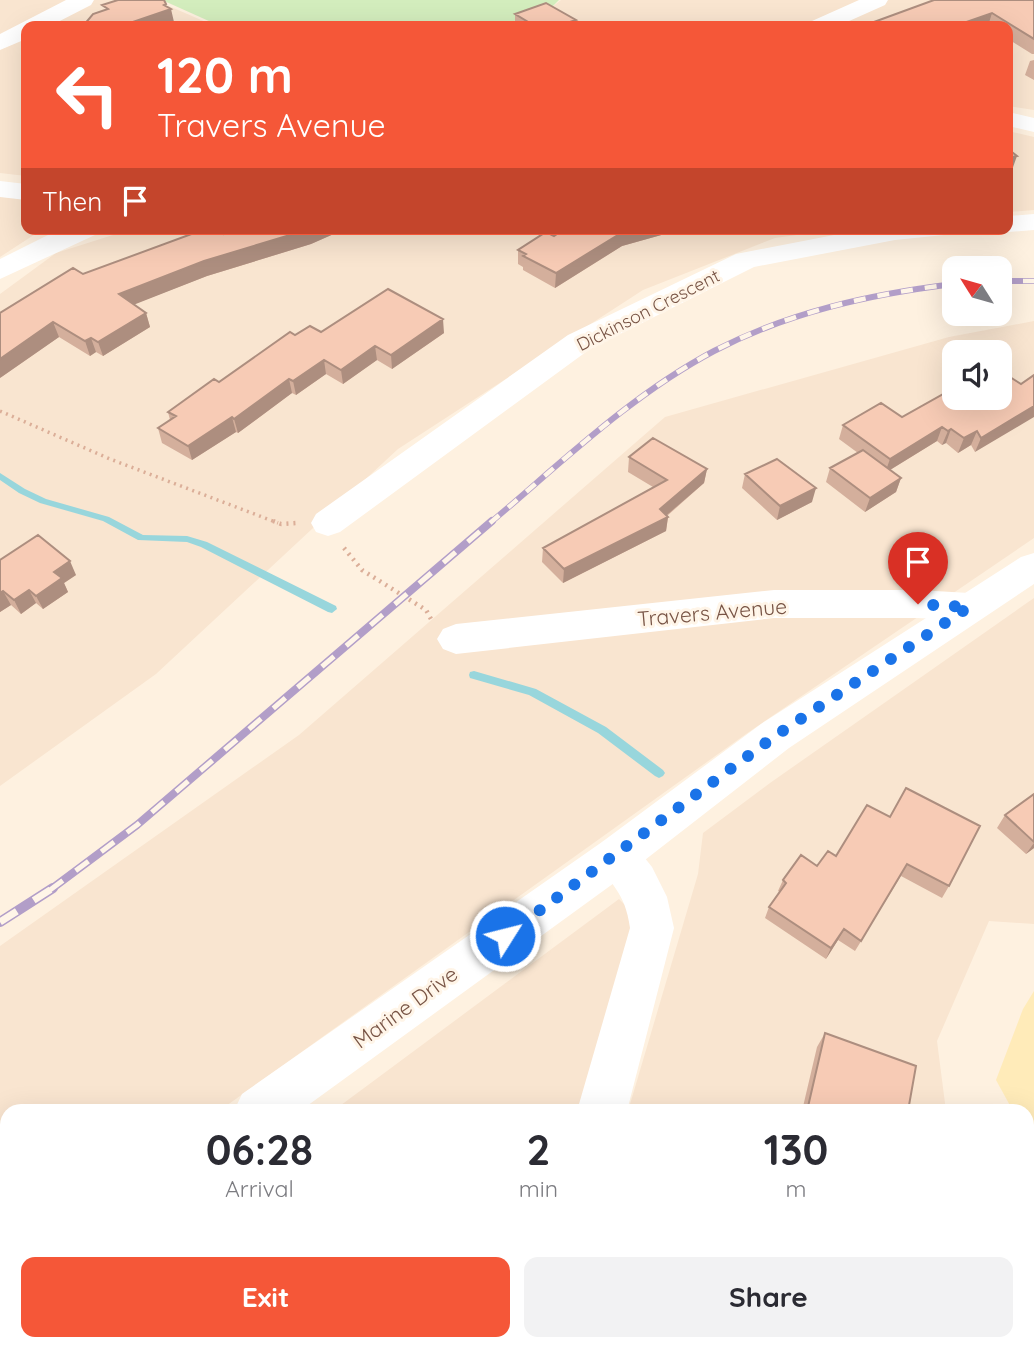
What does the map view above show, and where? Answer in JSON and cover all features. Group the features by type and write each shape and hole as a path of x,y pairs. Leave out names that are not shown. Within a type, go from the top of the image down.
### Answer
{"street":[{"path":"43,21 83,0"},
{"path":"831,21 877,0"},
{"path":"0,43 21,32"},
{"path":"1013,120 1034,125"},
{"path":"0,189 21,191"},
{"path":"1013,224 1034,222"},
{"path":"0,270 70,235"},
{"name":"Dickinson Crescent","path":"328,523 579,342 746,260 879,235"},
{"name":"Marine Drive","path":"269,1104 617,856 775,736 1034,566"},
{"name":"Travers Avenue","path":"456,639 774,604 918,604 969,607"},
{"path":"604,1104 652,928 649,906 641,884 617,856"}],"path":[{"path":"0,411 110,459 254,515 281,524 328,523 347,554 362,570 426,610 432,620 456,639"}],"shaded area":[{"path":"0,0 155,0 203,21 21,21 21,175 0,173"},
{"path":"561,0 1034,0 1034,110 1013,107 1013,21 526,21 538,18"},
{"path":"1013,132 1034,137 1034,210 1013,212"},
{"path":"0,196 21,198 21,235 34,235 0,257"},
{"path":"113,235 797,235 775,238 643,290 398,449 156,674 0,786 0,294 56,253"},
{"path":"1034,321 1034,538 746,734 229,1104 0,1104 0,946 299,735 665,417 949,337"},
{"path":"1034,598 1034,924 989,921 937,1041 945,1104 630,1104 698,874 703,833"},
{"path":"619,899 629,909 632,921 616,1013 588,1104 342,1104"}],"green space":[{"path":"162,0 559,0 549,10 515,21 209,21"}],"sand":[{"path":"1034,991 1034,1104 1009,1104 996,1080 1023,1009"}],"building":[{"path":"118,0 164,0 164,5 171,9 136,21 87,21 93,14 108,9 102,5"},
{"path":"934,0 1034,0 1034,39 1013,26 1013,21 1005,21 992,13 969,21 877,21"},
{"path":"546,3 576,20 527,21 515,14"},
{"path":"189,235 290,235 204,261 119,294 146,313 98,342 91,338 85,341 53,322 0,359 0,313 73,268 83,274"},
{"path":"541,235 618,235 556,273 523,256 526,254 518,250"},
{"path":"388,289 443,319 391,355 375,346 341,370 324,360 293,381 289,379 234,419 232,417 188,446 158,428 176,416 168,412 214,379 219,382 290,332 295,335 310,326 321,332"},
{"path":"1034,375 1034,406 981,438 977,431 964,438 951,429 948,431 942,427 890,459 843,425 881,403 902,417 942,395 942,410 1012,410 1012,378 1021,384"},
{"path":"653,438 707,469 660,509 668,517 564,569 543,548 667,480 629,457"},
{"path":"863,450 901,478 870,498 830,468"},
{"path":"777,459 816,488 780,506 745,474"},
{"path":"38,535 70,561 54,572 62,578 36,596 29,590 14,600 3,591 0,593 0,560"},
{"path":"906,788 980,826 949,886 907,864 861,941 844,929 831,948 769,907 786,883 783,880 801,855 817,866 828,851 836,856 867,805 890,817"},
{"path":"1034,794 1034,842 1005,815"},
{"path":"825,1033 916,1066 909,1104 809,1104"}],"waterway":[{"path":"0,476 43,501 106,519 141,538 187,539 204,544 332,609"},
{"path":"474,675 532,692 602,730 659,773"}],"railway":[{"path":"1012,281 1034,281"},
{"path":"490,523 625,409 714,351 742,337 801,315 861,299 942,286"},
{"path":"51,889 137,825 492,521"},
{"path":"0,922 51,889"}],"route":[{"path":"505,936 617,856 775,736 969,607 918,604"}]}
